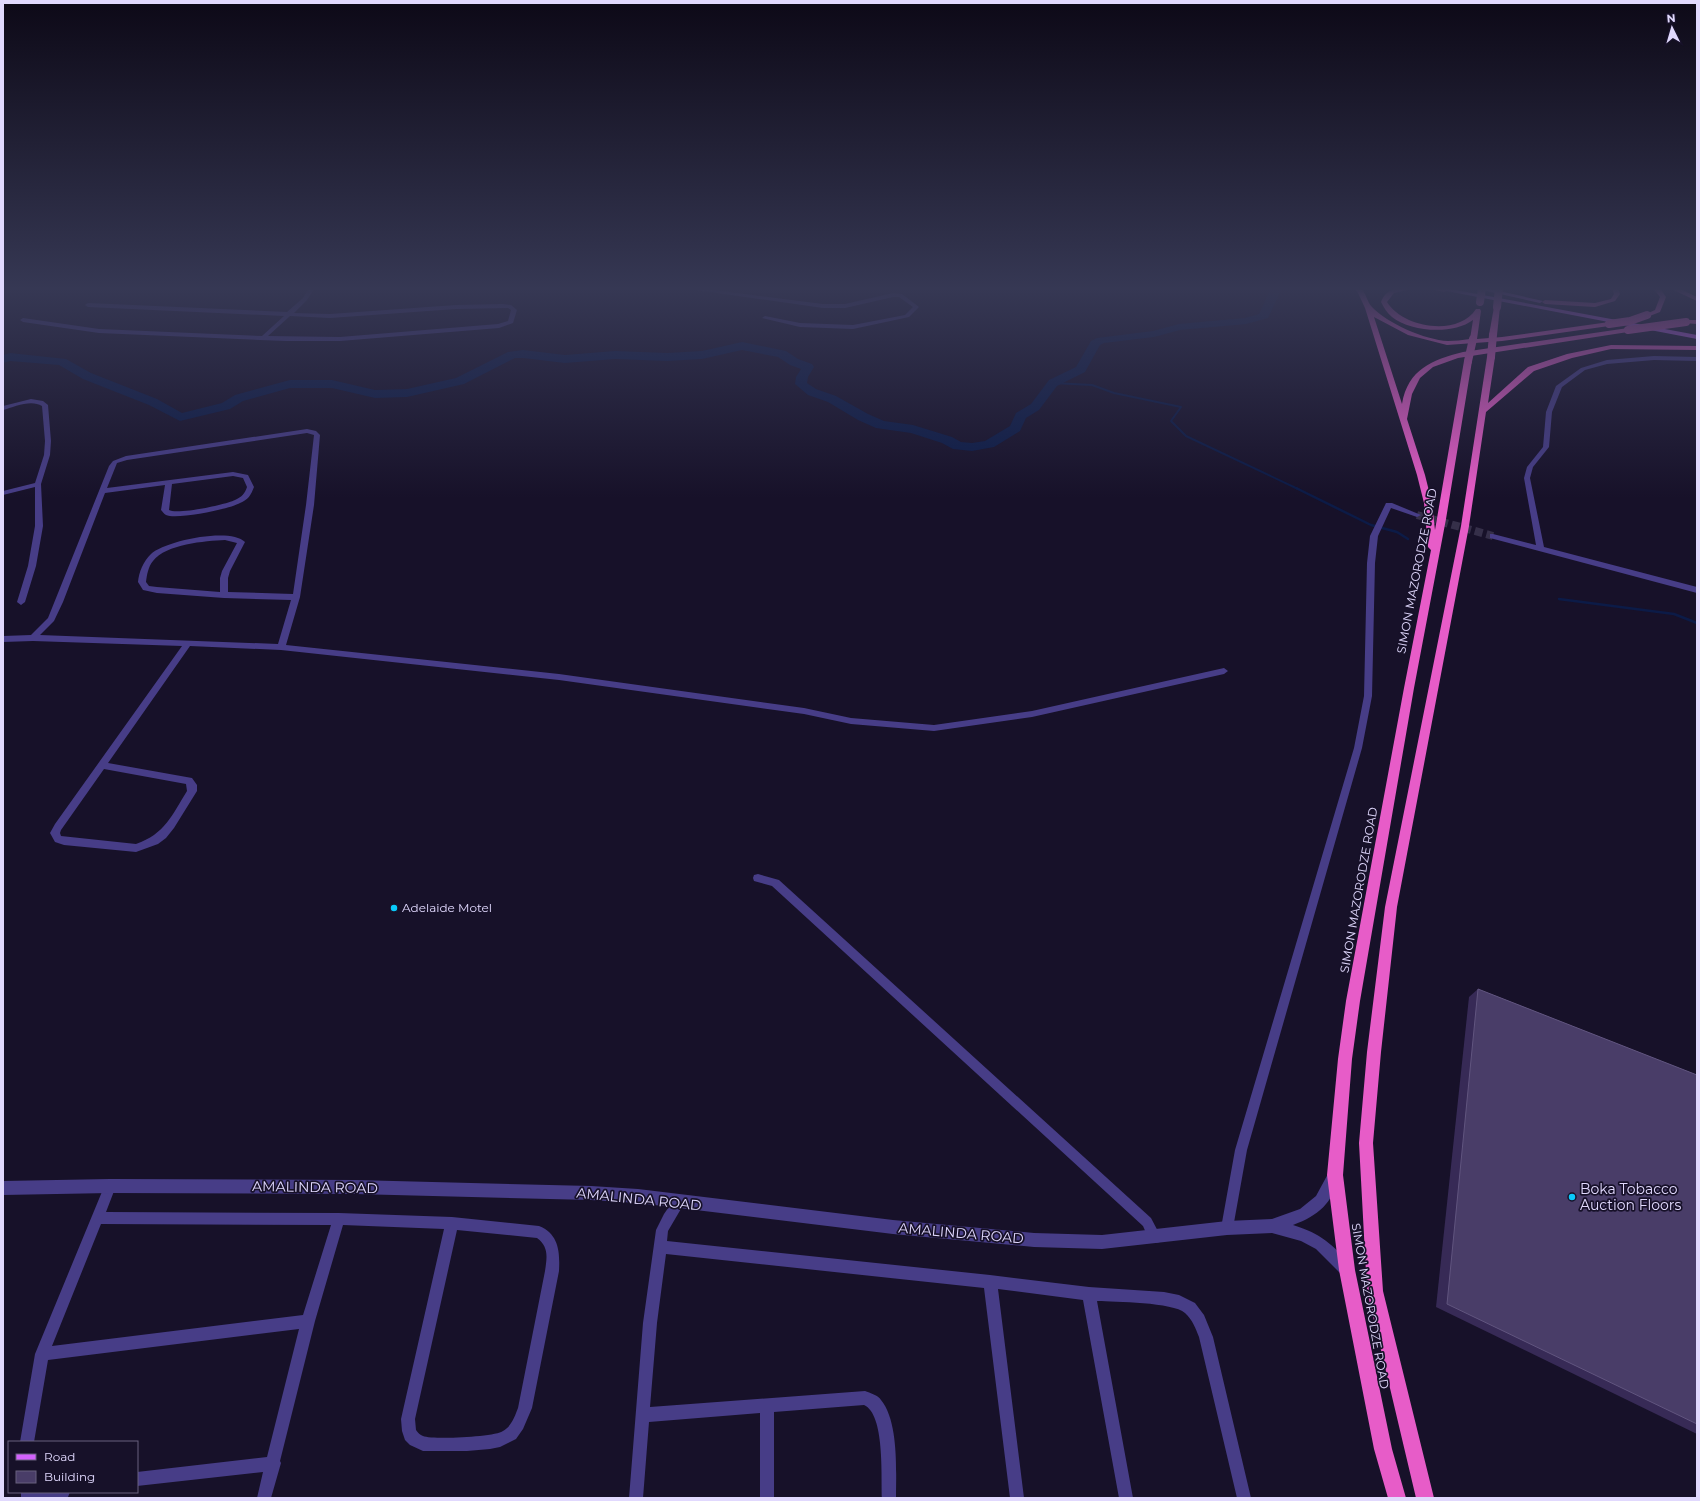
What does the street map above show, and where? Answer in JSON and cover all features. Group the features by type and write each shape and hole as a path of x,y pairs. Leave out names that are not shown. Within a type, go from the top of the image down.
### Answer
{"highway":[{"path":"1384,358 1421,475 1428,503 1434,559"},
{"path":"1404,421 1409,389 1417,375 1438,362 1450,358"},
{"name":"SIMON MAZORODZE ROAD","path":"1397,1498 1383,1449 1347,1270 1335,1175 1353,1001 1434,559 1469,358"},
{"name":"SIMON MAZORODZE ROAD","path":"1425,1498 1375,1291 1366,1143 1374,1052 1391,907 1465,526 1491,358"},
{"path":"1483,411 1532,369 1564,358"}],"street":[{"path":"1540,548 1527,478 1530,467 1546,447 1549,412 1559,386 1583,369 1607,362 1653,358"},
{"path":"1656,358 1697,359"},
{"path":"3,408 33,401 39,401 45,405 48,441 47,455 38,484 39,520 37,541 32,566 21,602"},
{"path":"33,638 51,619 112,466 120,459 299,431 314,432 317,435 310,505 296,597 281,647"},
{"path":"103,491 240,474 246,476 249,480 250,488 244,499 233,505 174,514 168,513 165,510 169,483"},
{"path":"3,493 38,484"},
{"path":"1227,1228 1241,1150 1359,741 1368,696 1371,563 1374,536 1380,520 1389,505 1417,515"},
{"path":"1493,536 1697,590"},
{"path":"224,594 224,578 226,571 240,546 240,542 237,539 229,538 199,540 169,547 157,554 148,563 143,574 142,582 146,588 157,590 224,594 296,597"},
{"path":"3,639 33,638 188,642 281,647 559,677 804,711 851,721 934,728 1032,714 1224,671"},
{"path":"101,765 189,781 192,785 192,792 163,835 145,846 136,848 64,841 58,839 55,833 101,765 188,642"},
{"path":"758,878 776,883 1147,1222 1156,1237"},
{"name":"AMALINDA ROAD","path":"3,1188 110,1186 355,1187 591,1193 638,1196 893,1227 1034,1240 1102,1242 1227,1228 1272,1226 1304,1214 1321,1201 1335,1175"},
{"path":"27,1441 42,1354 110,1186"},
{"path":"636,1498 650,1323 662,1230 679,1202"},
{"path":"98,1218 339,1219 452,1223 539,1232 549,1238 553,1250 552,1271 525,1408 519,1423 509,1436 494,1442 423,1444 413,1440 408,1431 408,1419 452,1223"},
{"path":"264,1498 274,1463 308,1321 339,1219"},
{"name":"AMALINDA ROAD","path":"1272,1226 1303,1235 1321,1244 1347,1270"},
{"path":"660,1247 1089,1294 1164,1299 1179,1302 1190,1308 1199,1320 1206,1337 1244,1498"},
{"path":"990,1282 1017,1498"},
{"path":"1089,1294 1126,1498"},
{"path":"42,1354 308,1321"},
{"path":"643,1414 865,1398 875,1403 882,1414 885,1430 888,1498"},
{"path":"766,1406 767,1498"},
{"path":"138,1478 274,1463"},
{"path":"40,1498 58,1493"}],"building":[{"name":"Boka Tobacco Auction Floors","path":"1478,989 1697,1075 1697,1424 1447,1304"}],"waterway":[{"path":"24,358 62,362 87,376 153,402 180,417 226,406 239,398 290,384 332,384 375,394 407,393 460,381 506,358"},
{"path":"557,358 577,358"},
{"path":"788,358 808,367 802,377 801,384 812,392 832,399 863,417 881,425 913,429 947,440 958,446 972,447 989,444 1015,428 1021,416 1035,407 1053,383 1081,369 1087,358"},
{"path":"1053,383 1092,385 1114,393 1181,407 1171,421 1186,436 1298,489"},
{"path":"1296,488 1371,525 1397,532 1408,539"},
{"path":"1559,599 1674,614 1697,623"}],"tunnel":[{"path":"1417,515 1493,536"}],"place":[{"name":"Adelaide Motel","path":"394,908"},
{"name":"Boka Tobacco Auction Floors","path":"1572,1197"}]}
